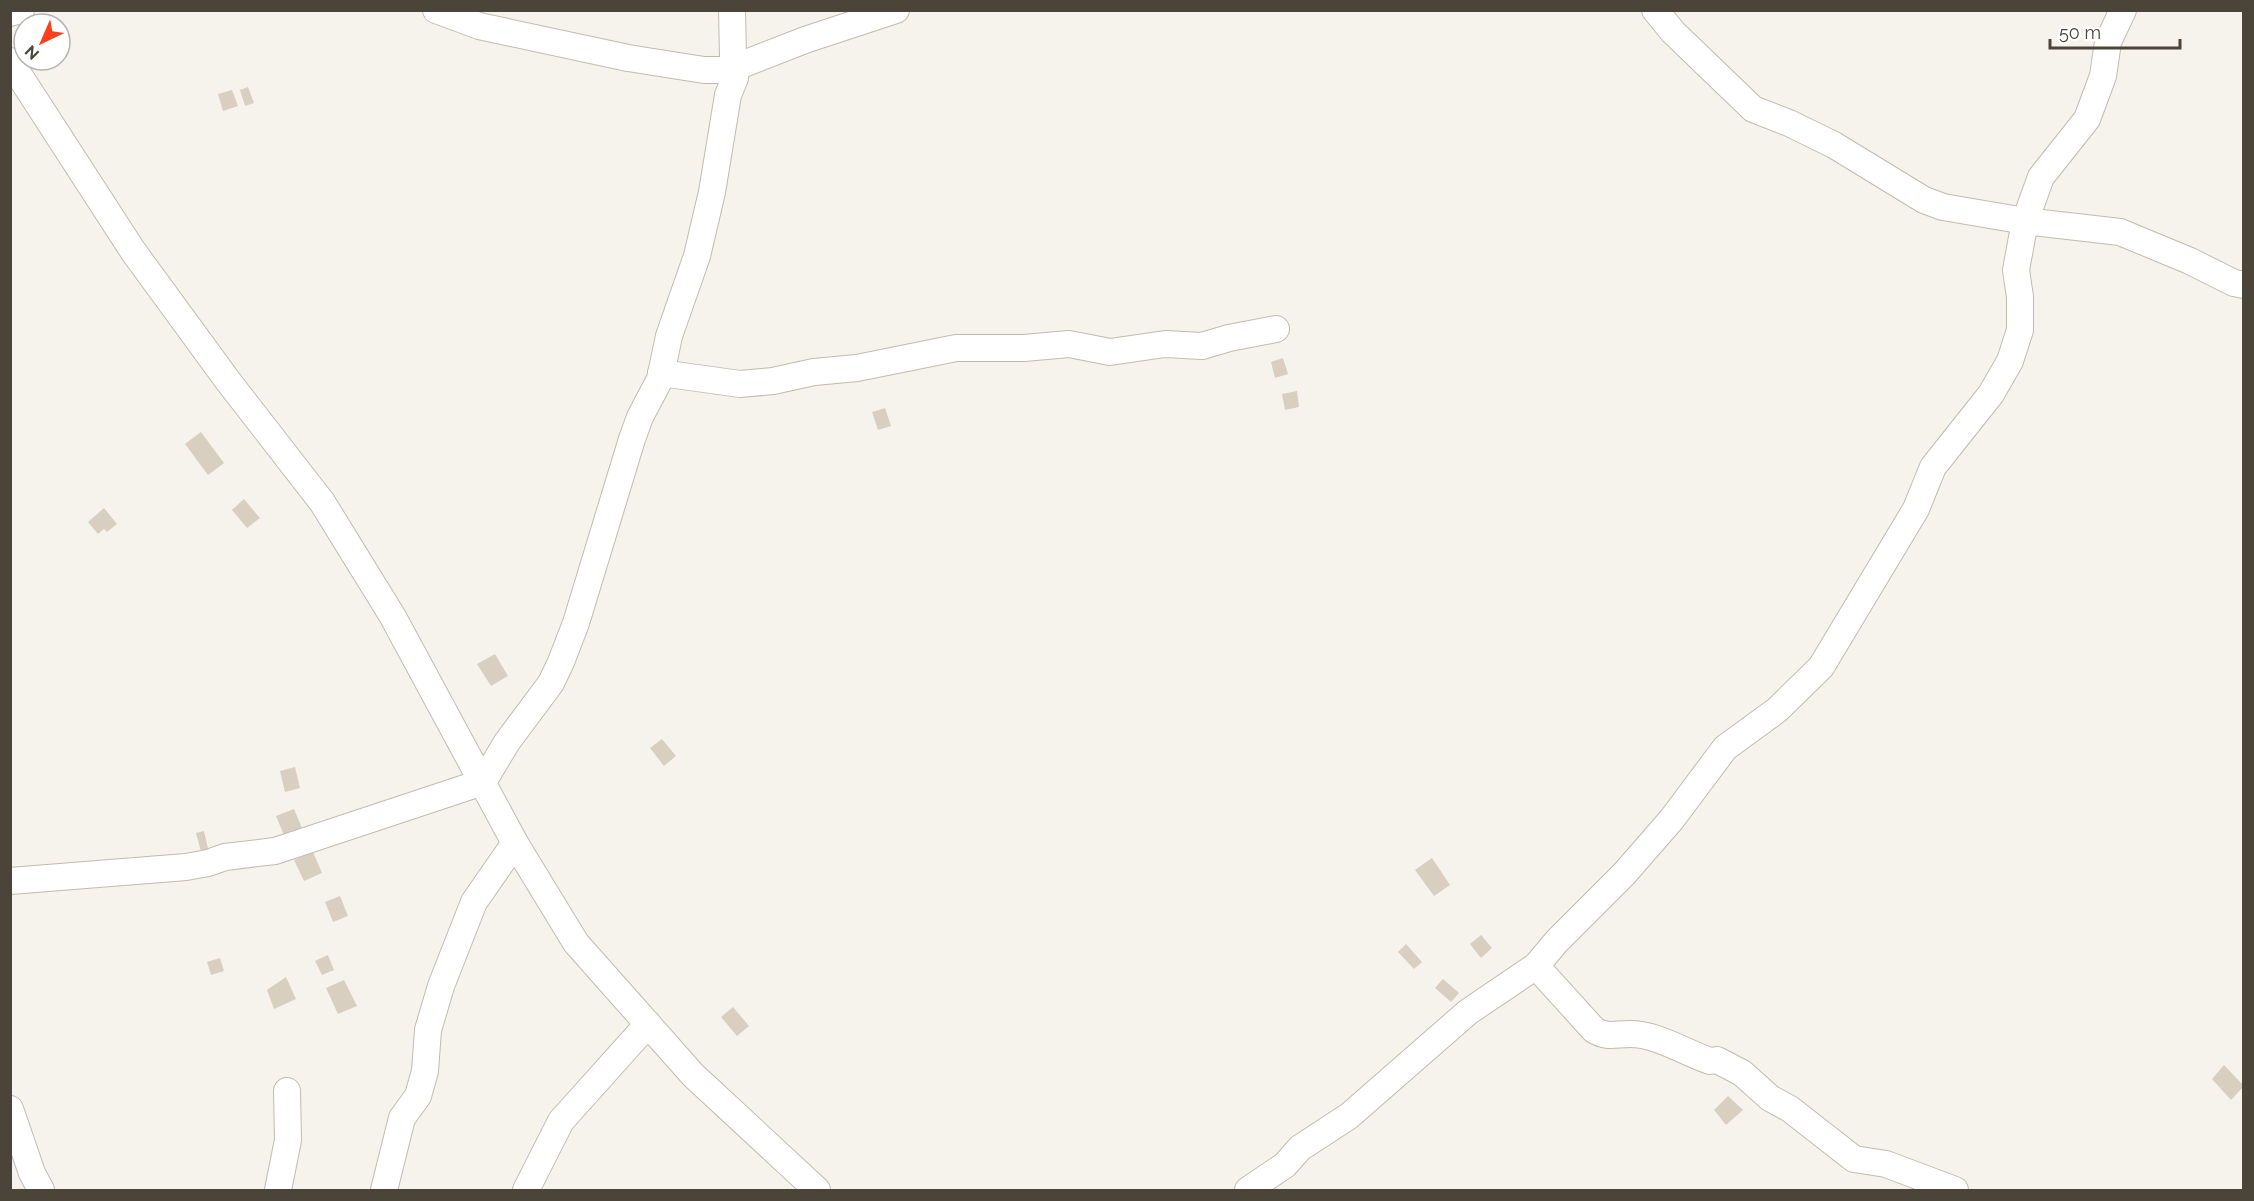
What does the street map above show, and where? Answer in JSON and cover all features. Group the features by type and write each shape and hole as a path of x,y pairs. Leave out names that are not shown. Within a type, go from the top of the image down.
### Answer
{"street":[{"path":"10,13 21,10"},
{"path":"436,10 479,26 628,58 705,70 728,70 806,40 896,10"},
{"path":"10,881 186,867 225,857 275,851 483,782 507,742 551,683 561,662 576,623 632,439 661,373 669,336 697,256 712,192 729,94 735,78 736,66 732,57 732,10"},
{"path":"1655,10 1673,32 1753,109 1789,123 1834,145 1924,200 1943,207 2025,221 2120,232 2190,261 2234,283 2244,285"},
{"path":"1248,1191 1285,1165 1300,1148 1349,1116 1468,1012 1536,966 1557,941 1624,874 1672,819 1725,748 1777,710 1821,667 1916,509 1933,467 1991,394 2010,361 2020,330 2020,297 2016,270 2025,221 2040,177 2087,119 2103,76 2108,42 2123,10"},
{"path":"10,61 133,251 228,381 322,502 393,617 515,843 576,943 693,1075 817,1191"},
{"path":"661,373 740,384 773,381 814,372 857,368 956,348 1024,348 1069,344 1110,352 1165,344 1202,346 1276,329"},
{"path":"384,1191 402,1118 418,1096 424,1071 428,1030 441,986 474,902 515,843"},
{"path":"1536,966 1594,1030 1603,1036 1645,1035 1710,1061 1718,1060 1742,1073 1770,1098 1790,1109 1854,1159 1886,1164 1955,1191"},
{"path":"526,1191 561,1121 648,1024"},
{"path":"278,1191 288,1140 287,1091"},
{"path":"10,1109 40,1191"}],"building":[{"path":"248,87 254,103 245,106 240,90"},
{"path":"232,90 238,106 223,111 218,94"},
{"path":"1283,358 1288,374 1275,378 1271,362"},
{"path":"1297,391 1299,407 1285,410 1282,394"},
{"path":"885,408 891,426 878,430 872,412"},
{"path":"201,432 224,463 208,475 185,444"},
{"path":"244,499 260,518 247,528 232,510"},
{"path":"104,508 117,524 107,532 104,529 98,534 88,522"},
{"path":"495,654 508,676 491,686 477,664"},
{"path":"662,739 676,756 664,766 650,748"},
{"path":"295,767 300,788 285,792 280,771"},
{"path":"294,809 304,833 286,840 276,816"},
{"path":"204,831 209,853 202,855 196,833"},
{"path":"313,852 322,873 304,881 294,860"},
{"path":"1432,858 1450,885 1434,896 1415,870"},
{"path":"340,896 348,916 333,922 325,902"},
{"path":"1481,935 1492,948 1481,958 1470,944"},
{"path":"1406,944 1422,962 1414,969 1398,952"},
{"path":"328,955 334,970 322,975 315,961"},
{"path":"220,958 224,971 211,975 207,962"},
{"path":"286,977 296,999 274,1009 267,990"},
{"path":"1443,979 1459,993 1451,1002 1435,988"},
{"path":"344,980 357,1006 338,1014 326,988"},
{"path":"733,1007 749,1026 737,1036 721,1017"},
{"path":"2224,1065 2244,1086 2231,1100 2212,1079"},
{"path":"1728,1096 1743,1110 1726,1125 1714,1110"}]}
